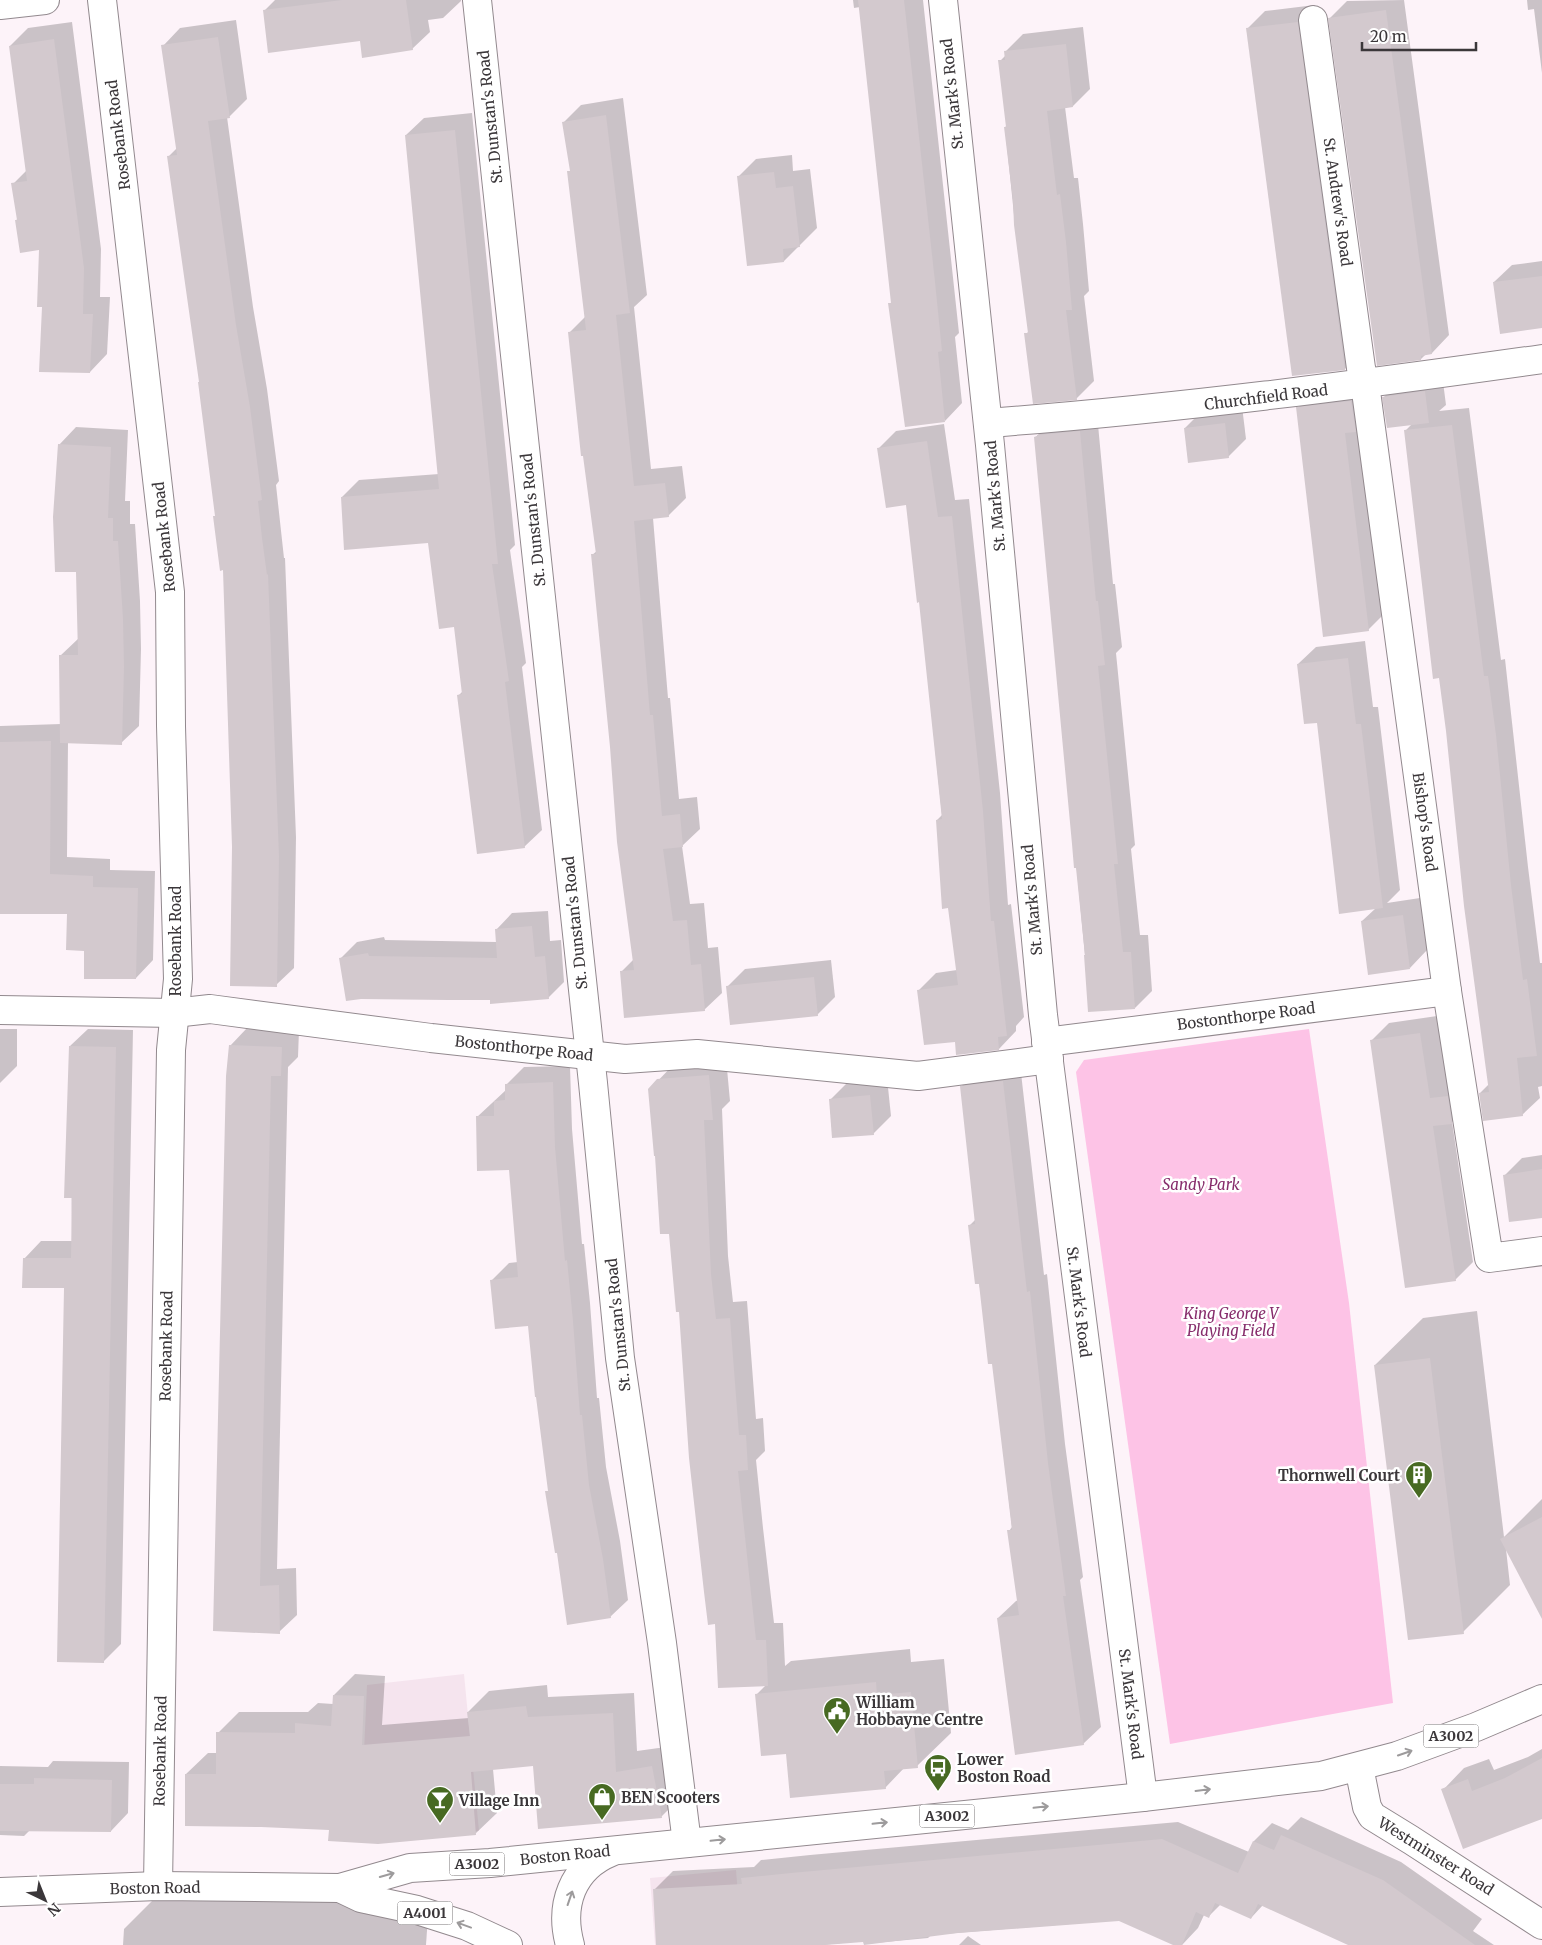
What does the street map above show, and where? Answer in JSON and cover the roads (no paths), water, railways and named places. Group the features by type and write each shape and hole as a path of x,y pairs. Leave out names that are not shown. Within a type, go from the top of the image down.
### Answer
{"street":[{"path":"0,5 45,0"},
{"name":"Rosebank Road","path":"102,0 170,592 170,726 178,979 171,1050 158,1886"},
{"name":"St. Dunstan's Road","path":"477,0 590,1055 620,1358 662,1643 687,1843"},
{"name":"St. Mark's Road","path":"943,0 988,423 1047,1050 1143,1797"},
{"name":"St. Andrew's Road","path":"1313,20 1365,384"},
{"name":"Churchfield Road","path":"988,423 1199,405 1542,359"},
{"name":"Bishop's Road","path":"1365,384 1447,990 1489,1258 1542,1251"},
{"name":"Bostonthorpe Road","path":"0,1010 174,1013 210,1009 431,1038 590,1055 625,1058 697,1054 918,1076 1047,1050 1447,990"},
{"name":"A3002","path":"617,1849 1143,1797 1321,1776 1358,1767 1436,1742 1542,1699"},
{"name":"Westminster Road","path":"1358,1767 1367,1807 1372,1816 1396,1829 1542,1925"},
{"name":"Boston Road","path":"0,1892 158,1886 340,1888 410,1868 490,1863 617,1849"},
{"name":"Boston Road","path":"570,1945 565,1917 568,1901 580,1873 591,1863 617,1849"},
{"name":"Boston Road","path":"340,1888 361,1898 417,1910 467,1926 508,1945"}],"place":[{"name":"Thornwell Court","path":"1419,1499"},
{"name":"William Hobbayne Centre","path":"837,1735"},
{"name":"Lower Boston Road","path":"938,1792"},
{"name":"BEN Scooters","path":"602,1821"},
{"name":"Village Inn","path":"440,1824"}],"park label":[{"name":"Sandy Park","path":"1201,1184"},
{"name":"King George V Playing Field","path":"1231,1322"}]}
